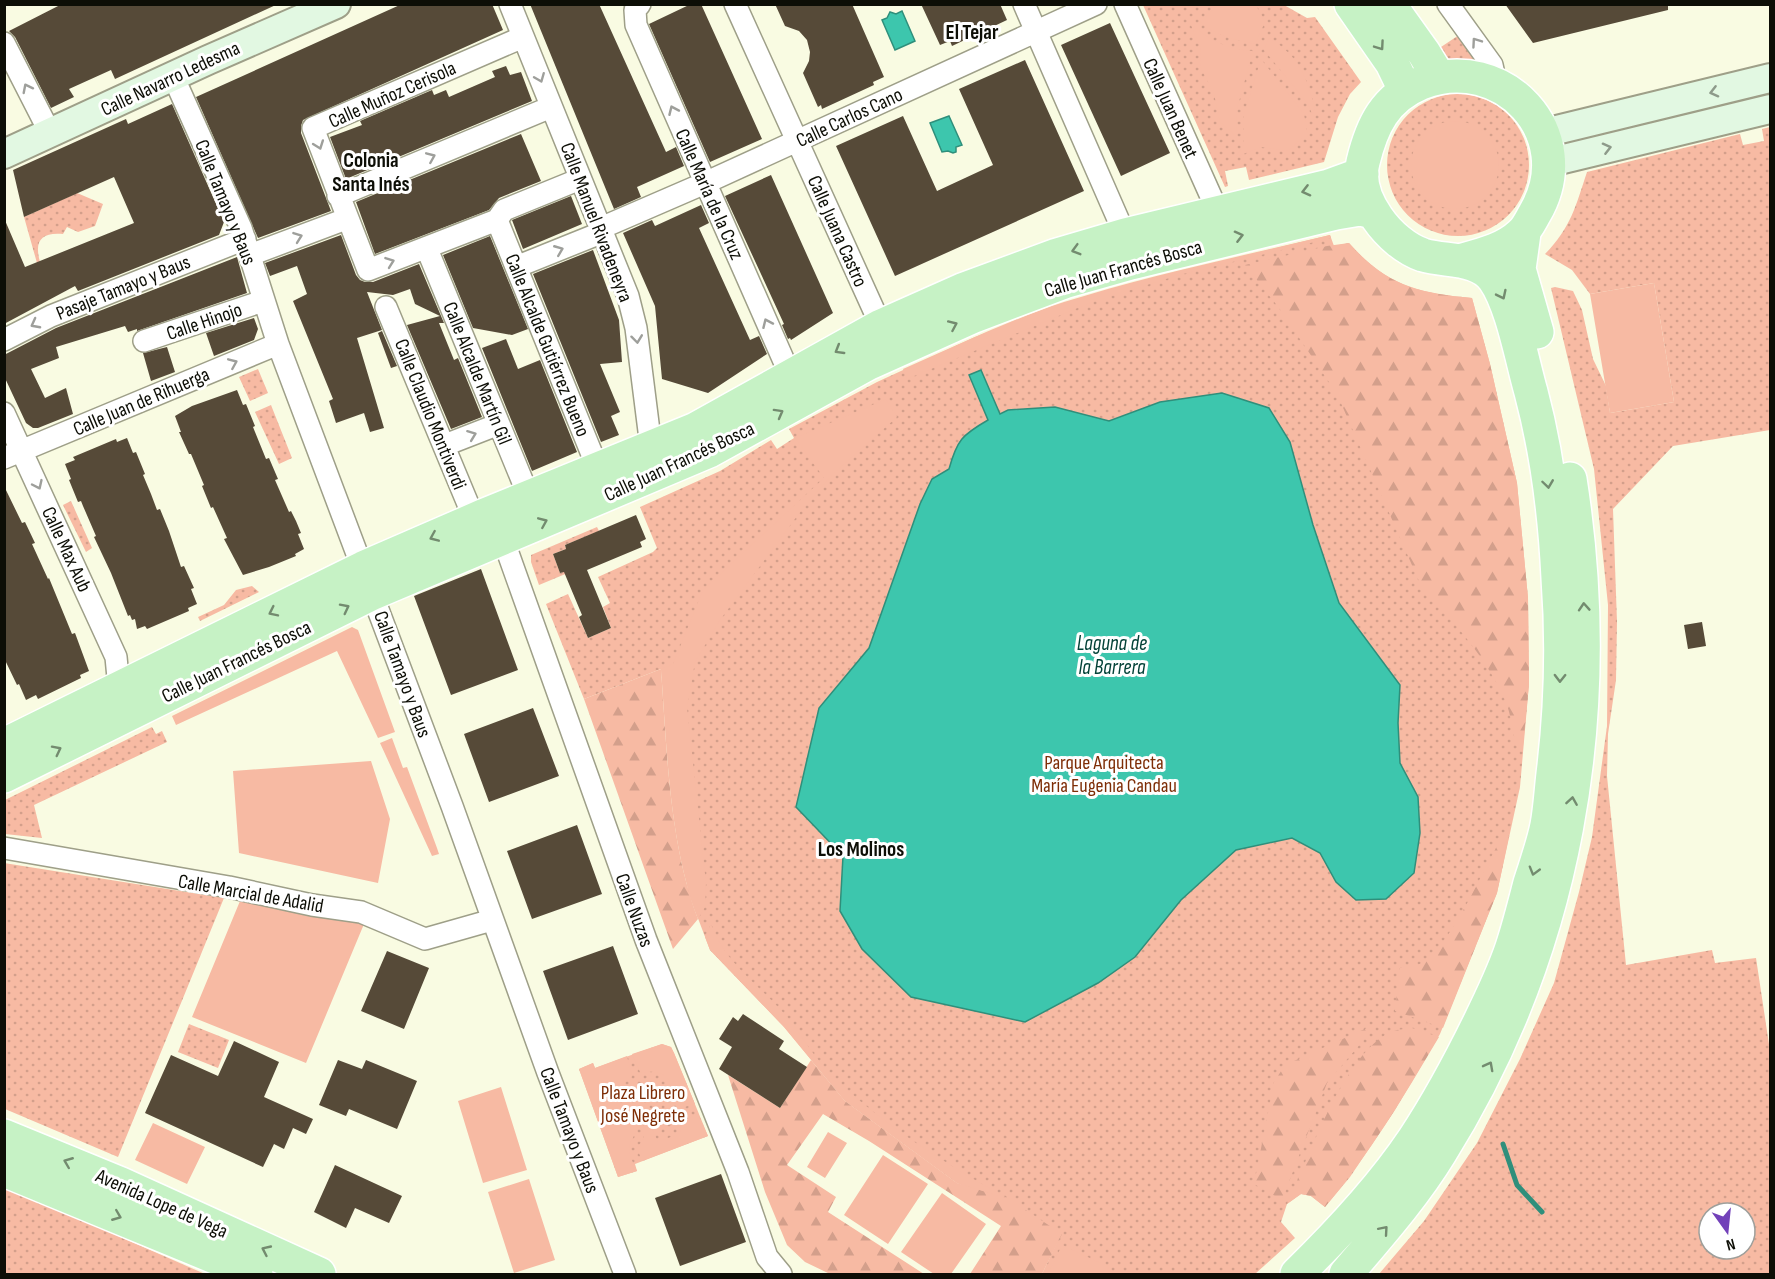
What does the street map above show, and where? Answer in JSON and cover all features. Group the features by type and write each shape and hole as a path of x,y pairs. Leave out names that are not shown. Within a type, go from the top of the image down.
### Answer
{"main road":[{"name":"Calle Navarro Ledesma","path":"4,154 336,4"},
{"path":"1350,4 1392,63 1405,90"},
{"path":"1389,4 1438,76"},
{"path":"1297,1275 1329,1244 1371,1195 1413,1140 1466,1049 1514,944 1546,826 1560,718 1561,626 1556,536 1533,400 1506,302 1493,277 1480,266 1420,254 1389,234 1373,212 1365,192 1362,174 1363,163 1379,115 1405,90 1438,76 1453,75 1496,83 1528,108 1547,147 1546,195 1524,233 1519,269 1554,397 1568,461 1579,543 1585,624 1577,772 1569,824 1537,949 1492,1061 1440,1153 1395,1218 1346,1275"},
{"path":"1547,147 1770,78"},
{"path":"1547,147 1770,109"},
{"name":"Calle Juan Francés Bosca","path":"4,776 368,581 470,522 696,429 881,326 962,290 1057,255 1125,235 1340,183 1362,174"},
{"name":"Calle Juan Francés Bosca","path":"4,745 119,688 368,581 503,539 709,451 867,364 974,316 1064,282 1131,263 1336,213 1360,209 1373,212"},
{"path":"1459,261 1496,251 1524,233"},
{"name":"Avenida Lope de Vega","path":"4,1136 121,1184 319,1275"},
{"name":"Avenida Lope de Vega","path":"4,1170 256,1275"}],"street":[{"name":"Calle Manuel Rivadeneyra","path":"510,4 628,296 636,328 651,447"},
{"name":"Calle Juana Castro","path":"735,4 881,326"},
{"path":"1024,4 1125,235"},
{"name":"Calle Carlos Cano","path":"516,267 602,230 1096,4"},
{"name":"Calle Juan Benet","path":"1125,4 1218,212"},
{"path":"1448,4 1492,65 1496,83"},
{"name":"Calle María de la Cruz","path":"638,7 636,25 791,377"},
{"name":"Calle Muñoz Cerisola","path":"427,249 368,270 346,219 313,128 523,37"},
{"path":"4,43 50,133"},
{"name":"Calle Tamayo y Baus","path":"173,76 242,228 278,344 625,1275"},
{"path":"338,196 551,107"},
{"path":"427,249 497,220 504,210 580,178"},
{"path":"247,247 346,219"},
{"name":"Calle Alcalde Gutiérrez Bueno","path":"497,220 598,469"},
{"name":"Pasaje Tamayo y Baus","path":"4,340 51,315 247,247"},
{"name":"Calle Alcalde Martín Gil","path":"427,249 529,498"},
{"name":"Calle Hinojo","path":"144,341 263,301"},
{"name":"Calle Claudio Montiverdi","path":"386,307 445,445 468,504 470,522"},
{"name":"Calle Juan de Rihuerga","path":"13,454 278,344"},
{"name":"Calle Max Aub","path":"4,413 13,454 116,657 119,688"},
{"path":"445,445 499,424"},
{"name":"Calle Nuzas","path":"503,539 646,940 738,1172 766,1257 781,1275"},
{"name":"Calle Marcial de Adalid","path":"4,848 361,912 425,939 492,920"}],"green space":[{"path":"1143,5 1284,5 1307,18 1315,17 1361,82 1350,94 1338,117 1324,162 1249,180 1246,167 1225,171 1228,186 1225,187"},
{"path":"1218,5 1257,7 1265,22 1255,44 1219,34 1200,22"},
{"path":"1190,23 1218,43 1253,51 1237,109 1236,136 1220,122 1214,94 1201,68 1200,46"},
{"path":"1462,33 1485,64 1449,59 1438,49"},
{"path":"1269,38 1288,52 1300,68 1309,87 1315,109 1312,114 1308,104 1264,50"},
{"path":"1261,59 1304,114 1308,137 1303,137 1288,151 1261,147 1236,157 1244,144 1244,114"},
{"path":"1458,94 1485,99 1509,114 1524,138 1529,165 1524,192 1509,216 1485,231 1458,236 1431,231 1407,216 1392,192 1387,165 1392,138 1407,114 1431,99"},
{"path":"1455,121 1472,125 1486,134 1495,148 1499,165 1495,182 1486,196 1472,205 1455,209 1438,205 1424,196 1415,182 1411,165 1415,148 1424,134 1438,125"},
{"path":"1770,127 1770,430 1673,446 1613,509 1617,622 1616,680 1608,734 1607,776 1626,965 1712,950 1715,963 1756,958 1770,1051 1770,1274 1379,1274 1424,1221 1477,1143 1520,1059 1554,983 1592,837 1607,726 1608,605 1594,469 1551,288 1573,291 1582,310 1593,359 1606,386 1610,413 1674,402 1654,283 1590,294 1572,270 1545,254 1567,225 1587,172 1740,134 1743,145 1764,141 1762,129"},
{"path":"77,193 103,204 95,226 78,232 67,227 63,234 44,236 39,243 40,262 37,263 24,217"},
{"name":"Parque Arquitecta María Eugenia Candau","path":"1330,235 1334,246 1349,243 1376,269 1390,278 1435,293 1472,298 1490,364 1517,483 1528,598 1529,684 1520,787 1497,893 1440,1034 1395,1110 1350,1177 1325,1207 1311,1196 1301,1194 1287,1204 1281,1222 1295,1238 1255,1274 1042,1274 1061,1234 957,1183 845,1101 784,1027 710,950 688,892 661,669 584,699 546,604 568,594 588,638 611,628 603,607 610,603 598,577 653,552 657,548 640,507 720,471 771,440 777,449 794,438 789,429 877,382 975,337 1063,303"},
{"path":"1330,235 1331,238 1179,275 1092,302 907,379 903,369 1003,325 1064,302 1163,274"},
{"path":"1349,243 1377,269 1404,285 1419,290 1472,298 1490,364 1517,483 1528,598 1529,684 1523,746 1516,746 1507,705 1489,669 1457,627 1422,588 1337,394 1279,308 1245,265"},
{"path":"1654,283 1674,402 1610,413 1590,294"},
{"path":"258,369 268,393 250,401 239,377"},
{"path":"886,399 897,417 835,472 806,504 720,620 695,662 687,708 706,883 705,907 698,919 688,890 675,828 661,669 673,664 703,590 824,478 795,438"},
{"path":"271,405 292,458 279,464 255,412"},
{"path":"71,501 92,548 86,552 63,505"},
{"path":"597,527 599,531 565,545 566,549 553,554 560,573 574,567 575,570 539,585 531,562 531,555"},
{"path":"252,586 259,592 200,621 198,617 224,605 236,590"},
{"path":"352,627 358,630 395,732 378,738 337,651 176,725 172,716"},
{"path":"661,669 675,828 688,890 698,919 673,949 584,699"},
{"path":"152,727 156,734 162,731 167,742 34,805 42,838 5,834 5,800"},
{"path":"392,738 403,768 407,767 439,854 432,856 380,743"},
{"path":"371,761 390,819 378,883 239,853 233,771"},
{"path":"1505,836 1509,836 1497,893 1443,1028 1395,1011 1400,968 1422,963 1443,942"},
{"path":"4,863 224,898 118,1157 5,1109"},
{"path":"240,901 364,924 306,1063 192,1017"},
{"path":"711,924 732,960 780,1009 821,1063 846,1089 913,1141 1009,1199 957,1183 845,1101 784,1027 710,950 705,937"},
{"path":"1378,1023 1327,1083 1282,1200 1254,1184 1274,1082 1285,1065"},
{"path":"189,1024 229,1040 218,1068 178,1052"},
{"path":"1412,1028 1439,1037 1371,1146 1325,1207 1311,1196 1301,1194 1287,1204 1330,1107 1360,1059 1376,1041 1394,1031"},
{"name":"Plaza Librero José Negrete","path":"662,1044 671,1047 674,1053 708,1136 635,1164 637,1171 618,1177 579,1069 593,1063 595,1068"},
{"path":"662,1044 671,1047 695,1104 677,1109 674,1091 666,1077 654,1072 640,1072 632,1054"},
{"path":"627,1056 632,1076 617,1090 617,1095 620,1103 635,1121 636,1132 629,1148 637,1171 618,1177 579,1069 593,1063 595,1068"},
{"path":"811,1060 845,1101 957,1183 1009,1199 1062,1234 1042,1274 970,1274 1001,1226 823,1114 787,1165 836,1197 828,1212 924,1274 830,1274 805,1262 787,1245 765,1192 728,1075 780,1108"},
{"path":"501,1087 527,1170 483,1183 458,1101"},
{"path":"698,1114 708,1136 642,1161 637,1148 644,1138 644,1123 657,1118 660,1121 651,1126 658,1142 681,1133 677,1123"},
{"path":"153,1123 205,1147 187,1184 135,1160"},
{"path":"828,1132 847,1143 825,1178 807,1167"},
{"path":"883,1155 928,1184 888,1244 844,1215"},
{"path":"529,1179 555,1260 514,1273 488,1192"},
{"path":"4,1186 205,1274 5,1274"},
{"path":"942,1193 986,1224 951,1274 934,1274 901,1252"},
{"path":"1062,1245 1109,1267 1105,1274 1048,1274"}],"water":[{"path":"902,11 915,41 895,50 882,20 887,18 890,12 896,14"},
{"path":"949,116 962,145 956,147 956,152 953,153 942,152 930,123"},
{"name":"Laguna de la Barrera","path":"981,370 1000,414 1008,410 1055,407 1109,421 1160,402 1222,393 1269,408 1290,442 1313,525 1339,603 1400,685 1398,723 1400,763 1418,797 1420,833 1414,873 1386,899 1356,900 1336,882 1320,853 1292,838 1236,850 1181,900 1135,957 1098,983 1025,1022 911,997 862,949 840,911 843,856 796,807 819,708 869,648 920,504 932,479 949,469 955,451 966,434 988,420 969,375"}],"building":[{"path":"62,4 278,4 115,79 111,70 69,89 74,97 51,108 15,37 9,31"},
{"path":"402,4 492,4 503,30 303,120 301,133 331,211 258,238 196,97"},
{"path":"530,4 599,4 666,152 676,147 684,166 637,187 641,197 614,209"},
{"path":"691,4 701,4 762,139 710,162 649,24"},
{"path":"775,4 852,4 884,77 873,82 874,85 822,109 821,105 818,107 803,73 809,61 810,52 807,40 799,31 785,26"},
{"path":"921,4 1000,4 1007,20 952,46 950,41 940,45"},
{"path":"1505,4 1668,4 1668,10 1533,43"},
{"path":"1110,23 1170,153 1121,176 1061,45"},
{"path":"1025,60 1084,191 895,276 836,146 903,116 937,191 993,165 959,89"},
{"path":"506,66 510,75 521,72 532,101 346,179 330,137 362,125 360,121 432,90 434,95 446,90 449,97 495,77 492,71"},
{"path":"172,104 224,222 219,235 78,291 75,286 4,324 4,218 25,267 134,223 114,177 24,217 13,170 126,119 128,124"},
{"path":"521,134 541,181 499,198 489,210 375,254 356,202"},
{"path":"771,175 833,313 791,340 788,339 782,325 784,324 725,196"},
{"path":"571,196 582,224 523,249 512,220"},
{"path":"701,205 709,223 699,228 750,340 759,336 767,354 708,393 662,379 655,306 623,233 652,220 655,226"},
{"path":"341,235 356,275 365,282 373,282 419,264 444,323 439,323 454,360 458,358 482,417 451,429 407,325 440,316 415,304 410,289 393,295 367,292 382,330 357,338 384,428 370,432 364,413 336,423 329,401 333,399 293,301 307,294 297,266 270,276 265,263"},
{"path":"490,236 528,329 512,335 473,328 443,255"},
{"path":"593,250 619,320 622,362 600,364 620,412 611,416 619,435 601,442 533,274"},
{"path":"237,257 247,293 137,331 137,329 128,332 125,326 56,347 59,358 31,369 45,398 66,388 73,414 38,428 33,428 26,423 4,376 4,355 56,328"},
{"path":"254,318 258,329 254,340 214,356 206,333"},
{"path":"382,331 397,366 391,368 378,333"},
{"path":"506,339 518,369 540,360 577,452 532,471 482,348"},
{"path":"167,347 175,372 151,381 143,353"},
{"path":"237,390 243,405 246,404 266,459 269,458 278,479 275,480 289,512 291,511 296,521 304,549 295,554 296,556 243,575 224,539 227,538 213,507 211,508 191,454 179,432 181,432 175,416 192,406"},
{"path":"127,438 133,453 136,452 157,510 160,509 181,567 184,566 194,588 191,589 197,604 188,608 189,611 147,629 145,626 137,629 135,619 132,620 130,615 128,616 81,501 78,502 65,464 75,460 73,457 116,439 117,442"},
{"path":"4,486 22,523 25,522 35,543 32,544 72,634 75,633 89,671 80,675 81,678 38,699 36,695 26,700 4,658"},
{"path":"636,515 646,539 640,542 642,547 587,570 611,628 588,638 579,617 582,615 564,572 560,573 553,554 566,549 565,545"},
{"path":"481,569 518,670 451,695 414,596"},
{"path":"1702,622 1706,646 1688,649 1684,625"},
{"path":"533,708 559,776 489,802 464,734"},
{"path":"577,825 602,894 532,919 507,851"},
{"path":"613,946 638,1014 568,1040 543,971"},
{"path":"387,951 429,968 404,1029 361,1011"},
{"path":"743,1014 784,1041 779,1049 807,1067 780,1108 719,1069 732,1047 719,1039 733,1017 738,1021"},
{"path":"234,1041 279,1062 264,1097 313,1119 306,1134 293,1128 284,1149 274,1144 263,1167 145,1113 171,1055 218,1076"},
{"path":"338,1060 362,1069 366,1060 417,1081 397,1129 349,1109 346,1116 319,1105"},
{"path":"335,1165 402,1196 389,1223 355,1208 346,1228 314,1212"},
{"path":"721,1174 746,1242 680,1266 655,1198"}],"waterway":[{"path":"1503,1144 1517,1185 1542,1212"}],"district":[{"name":"El Tejar","path":"972,32"},
{"name":"Colonia Santa Inés","path":"371,172"},
{"name":"Los Molinos","path":"861,849"}]}
